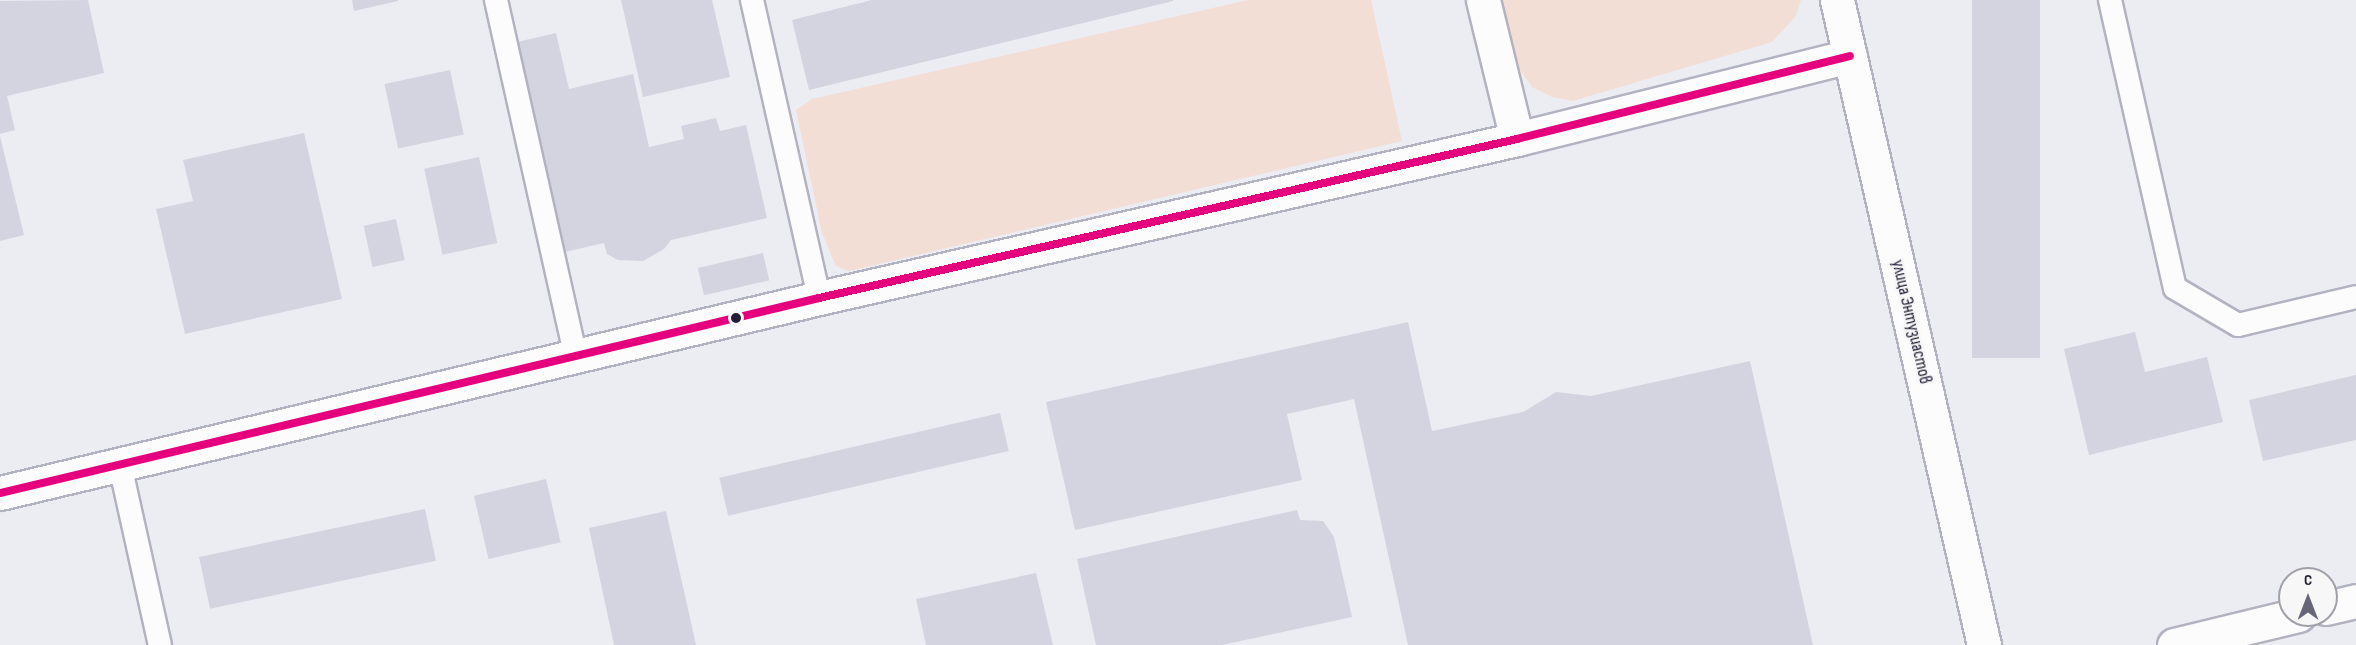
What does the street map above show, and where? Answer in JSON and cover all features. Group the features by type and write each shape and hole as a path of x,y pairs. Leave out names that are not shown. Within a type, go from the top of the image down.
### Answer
{"street":[{"path":"1483,0 1517,139"},
{"name":"улица Энтузиастов","path":"1837,0 1984,645"},
{"path":"0,493 576,358 819,298 1517,139 1850,56"},
{"path":"2338,605 2356,601"},
{"path":"2174,645 2216,640 2278,621"}],"lane":[{"path":"496,0 576,358"},
{"path":"752,0 819,298"},
{"path":"2110,0 2175,288 2238,325 2356,297"},
{"path":"120,465 160,645"}],"shaded area":[{"path":"1248,0 1371,0 1402,141 849,271 836,266 822,233 796,110 812,99"},
{"path":"1502,0 1801,0 1796,16 1772,42 1573,101 1552,97 1532,87 1516,64"}],"building":[{"path":"88,0 104,73 7,96 15,130 0,134 0,1"},
{"path":"352,0 398,0 398,1 354,11"},
{"path":"621,0 712,0 730,77 643,97"},
{"path":"872,0 1173,1 809,90 792,20"},
{"path":"1972,0 2040,0 2040,358 1972,358"},
{"path":"556,33 569,89 633,74 649,147 684,139 681,126 716,118 720,131 746,125 767,218 671,240 664,249 643,261 618,260 607,254 604,243 565,252 517,42"},
{"path":"450,70 464,135 398,148 384,84"},
{"path":"304,133 342,299 185,334 156,209 193,201 183,160"},
{"path":"0,136 24,235 0,241"},
{"path":"479,157 497,243 443,255 424,169"},
{"path":"396,219 405,260 372,267 364,226"},
{"path":"763,253 769,280 704,295 698,268"},
{"path":"1408,322 1432,431 1523,412 1556,392 1591,396 1750,361 1813,645 1408,645 1354,399 1287,414 1302,480 1075,530 1046,402"},
{"path":"2135,332 2145,372 2207,357 2223,422 2089,455 2064,349"},
{"path":"2356,375 2356,440 2263,461 2249,400"},
{"path":"1000,413 1009,451 728,516 719,478"},
{"path":"546,479 561,542 489,559 474,496"},
{"path":"425,509 436,561 210,609 199,557"},
{"path":"1297,510 1300,520 1323,521 1334,537 1352,617 1222,645 1096,645 1077,559"},
{"path":"666,511 696,645 614,645 589,528"},
{"path":"1036,573 1053,645 926,645 916,599"}],"transit line":[{"path":"0,493 819,298 1517,139 1850,56"}]}
